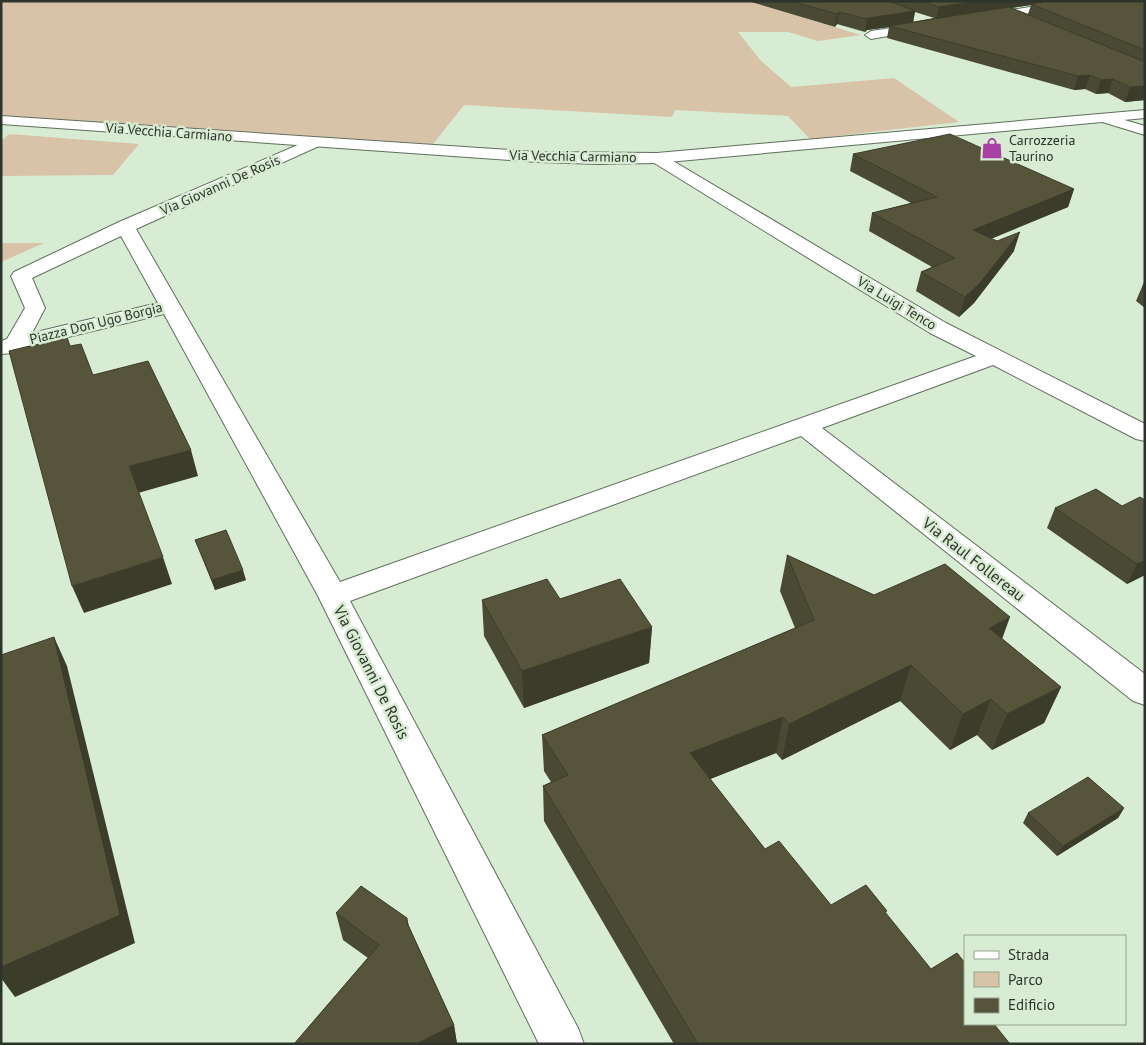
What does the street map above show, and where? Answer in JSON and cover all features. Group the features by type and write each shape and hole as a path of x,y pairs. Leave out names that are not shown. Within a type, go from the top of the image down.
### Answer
{"street":[{"path":"972,20 1090,1"},
{"path":"984,4 1026,22"},
{"path":"871,35 936,25 909,16"},
{"name":"Via Vecchia Carmiano","path":"1,120 314,143 598,159 658,158 1145,114"},
{"path":"1104,118 1145,131"},
{"name":"Via Giovanni De Rosis","path":"125,226 231,182 314,143"},
{"name":"Via Luigi Tenco","path":"658,158 938,328 1145,434"},
{"name":"Piazza Don Ugo Borgia","path":"125,226 169,307 8,346 35,308 21,276 125,226"},
{"name":"Via Giovanni De Rosis","path":"169,307 333,596 562,1044"},
{"path":"333,596 996,357"},
{"name":"Via Raul Follereau","path":"804,426 1145,692"}],"green space":[{"path":"1,1 748,1 861,35 818,41 788,32 738,32 761,61 791,87 894,78 959,122 810,139 788,116 675,110 672,117 464,105 433,144 1,116"},
{"path":"9,134 139,144 113,175 1,176 1,141"},
{"path":"1,243 44,243 1,262"}],"building":[{"path":"791,1 889,1 915,11 867,19 839,12 837,14"},
{"path":"922,1 976,1 939,7"},
{"path":"1046,1 1145,1 1145,50 1031,4"},
{"path":"1009,7 1145,62 1145,86 1130,87 1113,79 1101,80 1090,75 1078,76 889,26"},
{"path":"950,134 1074,189 973,230 997,241 1020,232 980,283 965,297 921,272 955,258 872,213 937,197 853,154"},
{"path":"67,337 70,346 81,344 93,375 148,361 191,450 129,466 163,557 72,586 9,351"},
{"path":"1096,489 1122,506 1140,497 1145,500 1145,560 1137,564 1055,508"},
{"path":"226,530 243,570 212,580 195,540"},
{"path":"787,555 874,595 945,564 1010,617 989,628 1061,687 1007,714 991,699 963,714 911,665 789,724 783,717 690,753 765,849 779,841 831,905 866,885 931,969 957,953 964,962 964,1025 995,1025 1010,1044 698,1044 543,786 568,775 542,735 814,620"},
{"path":"547,579 560,599 620,579 652,627 522,671 482,600"},
{"path":"54,637 120,915 1,967 1,655"},
{"path":"1088,777 1124,808 1063,846 1028,813"},
{"path":"361,886 407,918 407,923 454,1025 416,1044 294,1044 379,945 336,913"}],"place":[{"name":"Carrozzeria Taurino","path":"992,148"}]}
